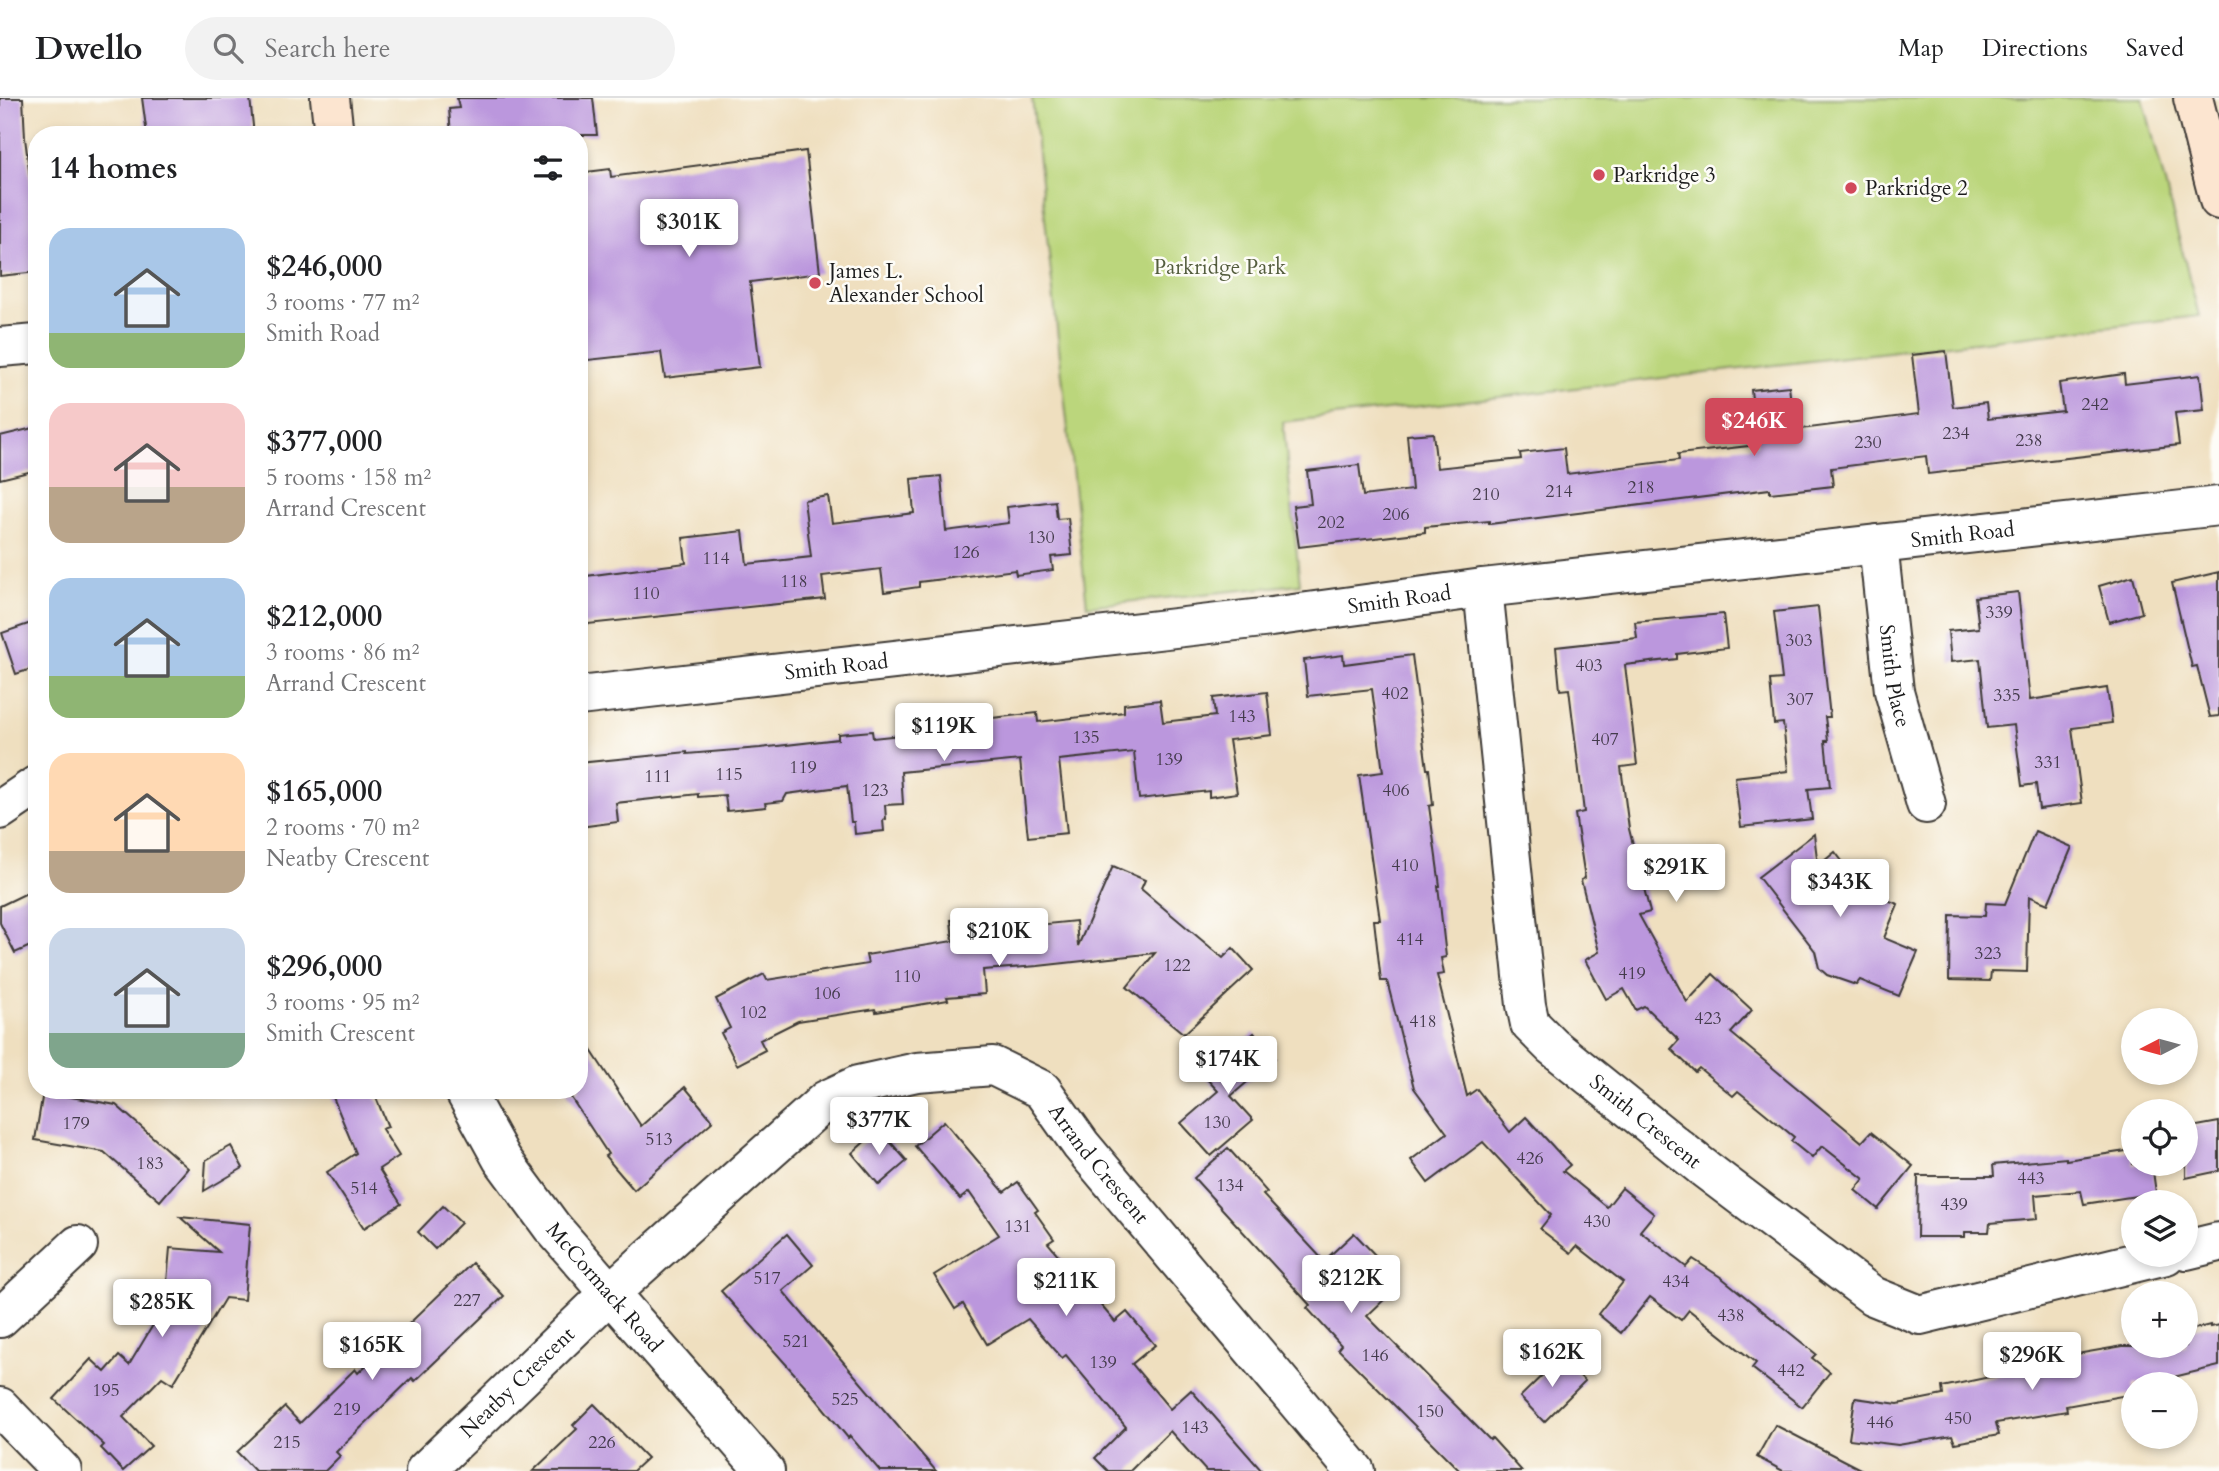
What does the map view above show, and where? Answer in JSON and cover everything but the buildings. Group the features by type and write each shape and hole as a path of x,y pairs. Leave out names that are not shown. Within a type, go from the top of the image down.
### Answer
{"street":[{"path":"330,98 333,126"},
{"path":"2193,98 2219,200"},
{"path":"0,347 28,345"},
{"name":"Smith Road","path":"588,695 1271,617 1483,588 2219,506"},
{"name":"Smith Place","path":"1878,544 1894,691 1926,804"},
{"name":"Smith Crescent","path":"1483,588 1530,1024 1552,1046 1701,1166 1873,1296 1920,1315 2121,1266"},
{"path":"0,810 28,791"},
{"name":"Arrand Crescent","path":"609,1294 826,1100 858,1085 917,1072 993,1066 1042,1090 1081,1145 1355,1471"},
{"name":"McCormack Road","path":"469,1099 502,1159 552,1227 765,1471"},
{"path":"2198,1247 2219,1242"},
{"path":"0,1318 78,1245"},
{"name":"Neatby Crescent","path":"425,1471 609,1294"},
{"path":"0,1407 62,1471"}],"green space":[{"name":"Parkridge Park","path":"1032,98 2143,98 2199,316 1283,422 1300,584 1087,606"}],"place":[{"name":"Parkridge 3","path":"1599,175"},
{"name":"Parkridge 2","path":"1851,188"},
{"name":"James L. Alexander School","path":"815,283"}]}
